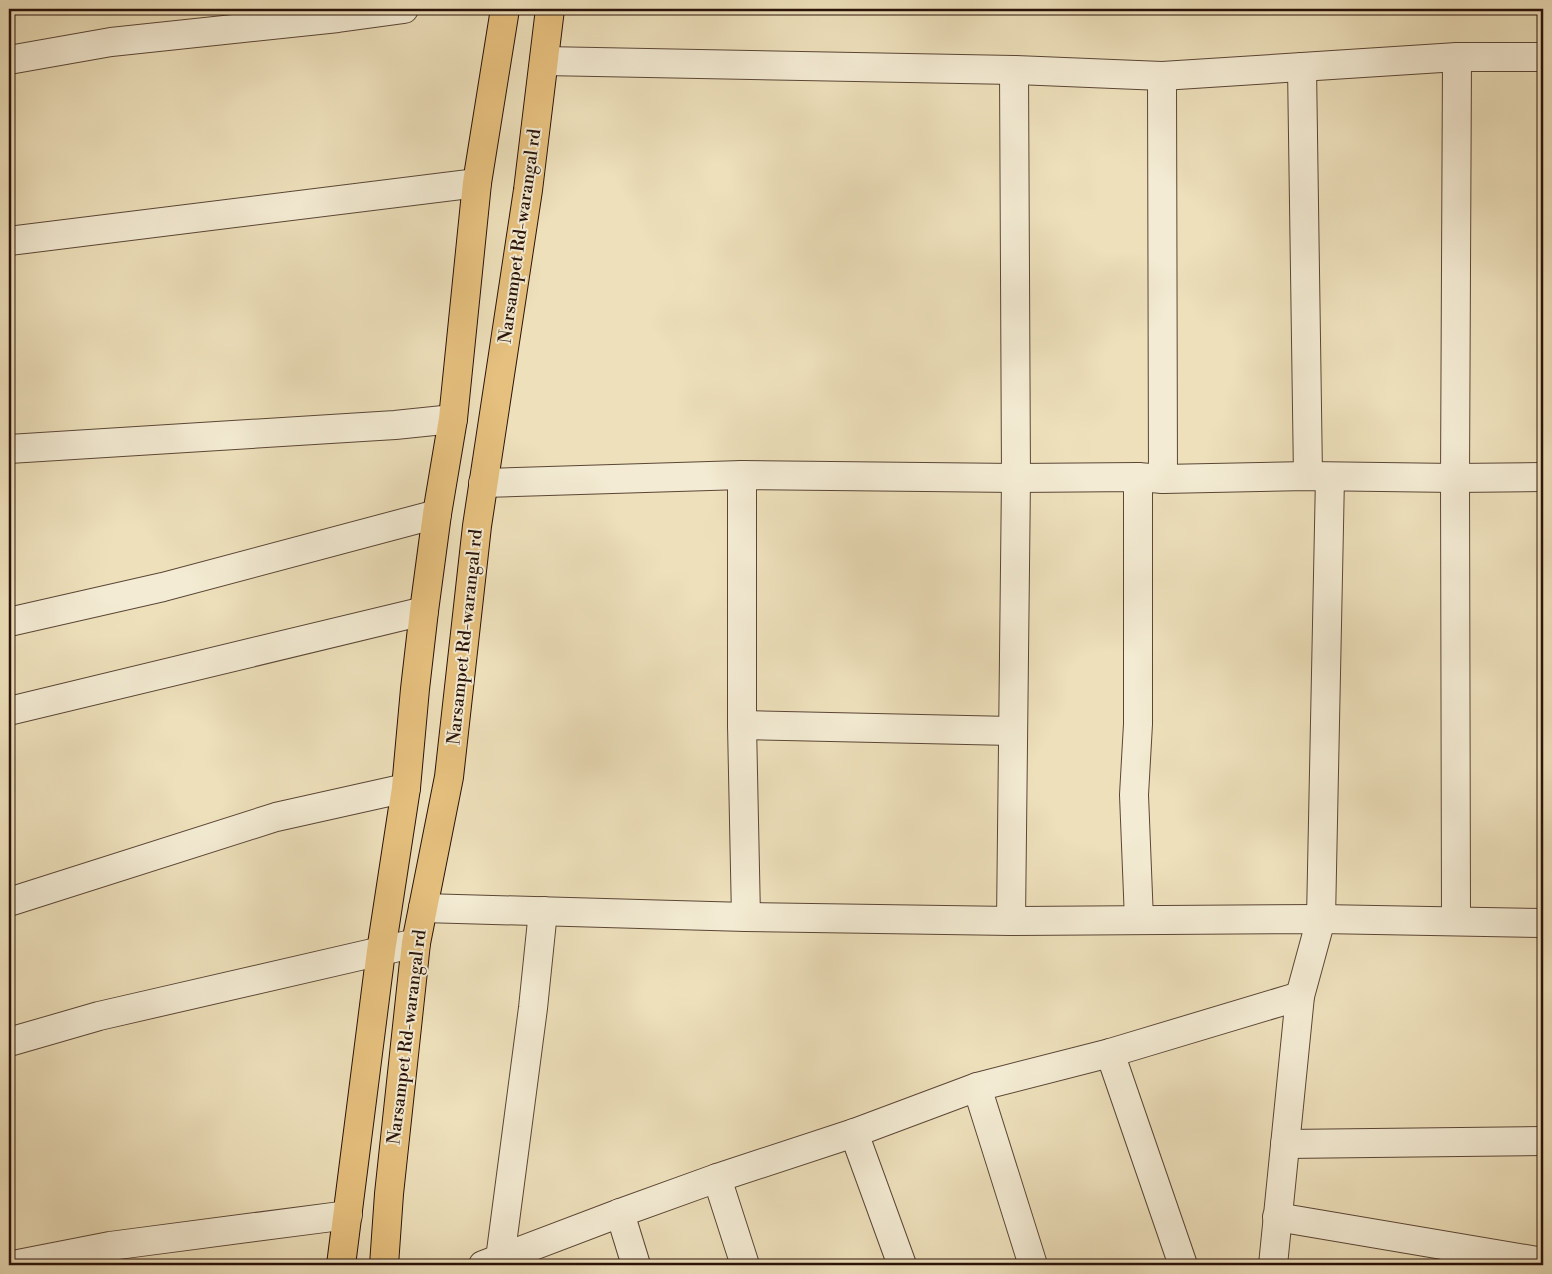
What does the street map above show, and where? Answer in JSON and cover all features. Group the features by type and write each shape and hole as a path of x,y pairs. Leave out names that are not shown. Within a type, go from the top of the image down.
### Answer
{"main road":[{"name":"Narsampet Rd-warangal rd","path":"341,1265 381,951 406,788 424,611 437,514 453,419 477,183 505,9"},
{"name":"Narsampet Rd-warangal rd","path":"384,1265 389,1194 416,944 449,777 477,526 528,190 550,9"}],"street":[{"path":"9,60 111,42 338,18 404,9"},
{"path":"544,61 1014,70 1162,76 1457,57 1543,57"},
{"path":"1456,920 1455,478 1457,57"},
{"path":"1272,1265 1300,996 1321,919 1319,477 1302,68"},
{"path":"1011,921 1016,478 1014,70"},
{"path":"1139,920 1134,796 1150,478 1162,76"},
{"path":"9,241 477,183"},
{"path":"9,449 385,426 453,419"},
{"path":"483,483 742,475 1016,478 1543,477"},
{"path":"742,475 742,725 746,917"},
{"path":"9,622 163,587 437,514"},
{"path":"9,711 424,611"},
{"path":"742,725 1012,731"},
{"path":"9,902 276,817 406,788"},
{"path":"423,908 746,917 1011,921 1321,919 1543,923"},
{"path":"491,1262 533,1008 543,911"},
{"path":"9,1042 99,1016 416,944"},
{"path":"491,1262 717,1178 854,1133 977,1087 1110,1052 1300,996"},
{"path":"1110,1052 1183,1265"},
{"path":"977,1087 1033,1265"},
{"path":"854,1133 902,1265"},
{"path":"1285,1144 1543,1142"},
{"path":"717,1178 745,1265"},
{"path":"620,1213 636,1265"},
{"path":"13,1265 111,1256 348,1215"},
{"path":"1277,1217 1543,1262"}]}
